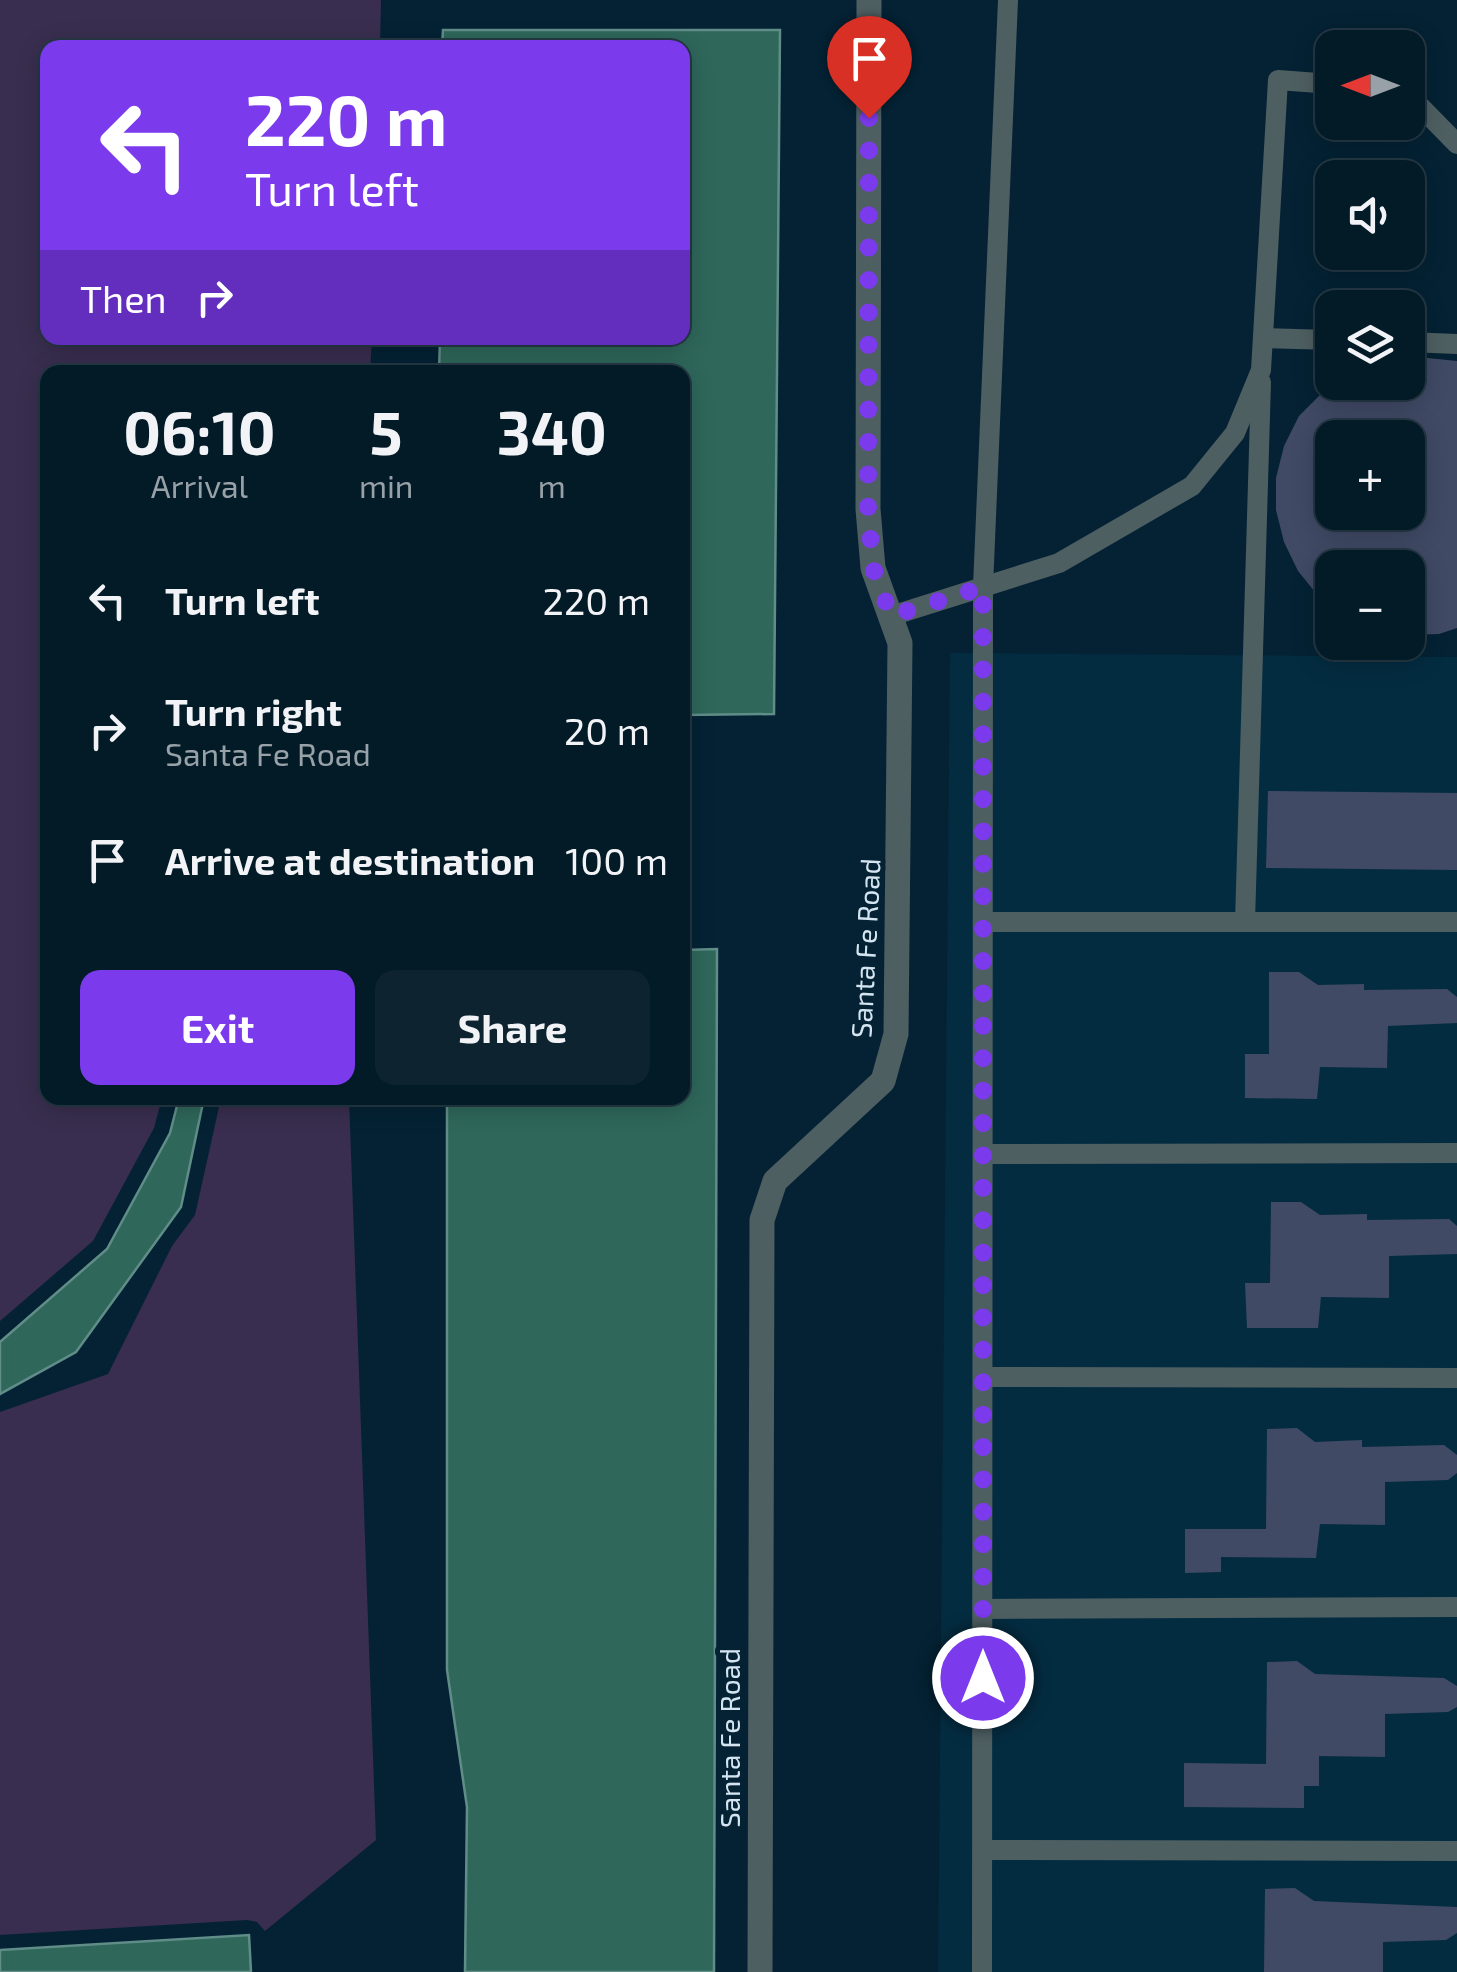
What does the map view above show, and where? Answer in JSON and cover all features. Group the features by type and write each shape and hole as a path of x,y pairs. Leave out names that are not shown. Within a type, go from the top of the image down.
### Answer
{"street":[{"name":"Santa Fe Road","path":"760,1972 762,1220 775,1181 883,1082 896,1034 902,744 900,643 873,568 868,509 869,0"}],"lane":[{"path":"982,1972 983,587 1008,0"},
{"path":"1245,922 1262,370 1278,80 1315,83"},
{"path":"1425,111 1457,144"},
{"path":"1264,338 1315,340"},
{"path":"1425,343 1457,344"},
{"path":"891,616 1059,562 1192,486 1235,433 1262,370"},
{"path":"983,922 1457,922"},
{"path":"983,1154 1457,1153"},
{"path":"983,1377 1457,1378"},
{"path":"983,1609 1457,1608"},
{"path":"983,1850 1457,1851"}],"shaded area":[{"path":"0,0 381,0 380,40 40,40 40,345 372,345 370,365 40,365 40,1105 160,1105 154,1128 93,1241 0,1321"},
{"path":"443,30 780,30 774,714 690,715 690,365 439,365 440,345 690,345 690,40 442,40"},
{"path":"950,653 1315,656 1315,660 1457,657 1457,1972 938,1972"},
{"path":"717,949 714,1972 465,1972 467,1807 447,1670 447,1105 690,1105 690,950"},
{"path":"177,1105 203,1105 181,1207 76,1352 0,1394 0,1342 107,1249 170,1133"},
{"path":"219,1105 349,1105 376,1840 265,1931 257,1922 247,1920 0,1935 0,1412 108,1374 172,1246 195,1215"},
{"path":"249,1935 251,1972 0,1972 0,1950"}],"building":[{"path":"1425,358 1457,361 1457,628 1425,634 1425,550 1315,550 1315,592 1298,571 1284,542 1276,510 1276,478 1284,446 1299,416 1315,400 1425,400"},
{"path":"1268,791 1457,793 1457,870 1266,868"},
{"path":"1269,972 1299,972 1318,985 1364,984 1364,990 1447,989 1457,997 1457,1023 1388,1026 1387,1068 1320,1067 1317,1099 1245,1098 1245,1054 1269,1054"},
{"path":"1271,1202 1301,1202 1320,1215 1367,1214 1367,1220 1449,1219 1457,1226 1457,1254 1389,1256 1389,1298 1321,1297 1318,1328 1247,1328 1245,1283 1270,1283"},
{"path":"1297,1428 1315,1442 1362,1440 1362,1447 1444,1445 1457,1455 1457,1473 1448,1480 1385,1482 1385,1525 1320,1524 1316,1558 1221,1557 1221,1572 1185,1573 1185,1529 1266,1529 1267,1429"},
{"path":"1297,1661 1315,1674 1444,1678 1457,1686 1457,1707 1448,1712 1385,1714 1385,1757 1319,1756 1319,1786 1304,1786 1304,1808 1184,1807 1184,1763 1266,1764 1267,1662"},
{"path":"1295,1888 1314,1901 1457,1907 1457,1933 1446,1940 1383,1942 1383,1972 1264,1972 1265,1889"}],"route":[{"path":"869,118 868,509 873,568 891,616 983,587 983,1678"}]}
